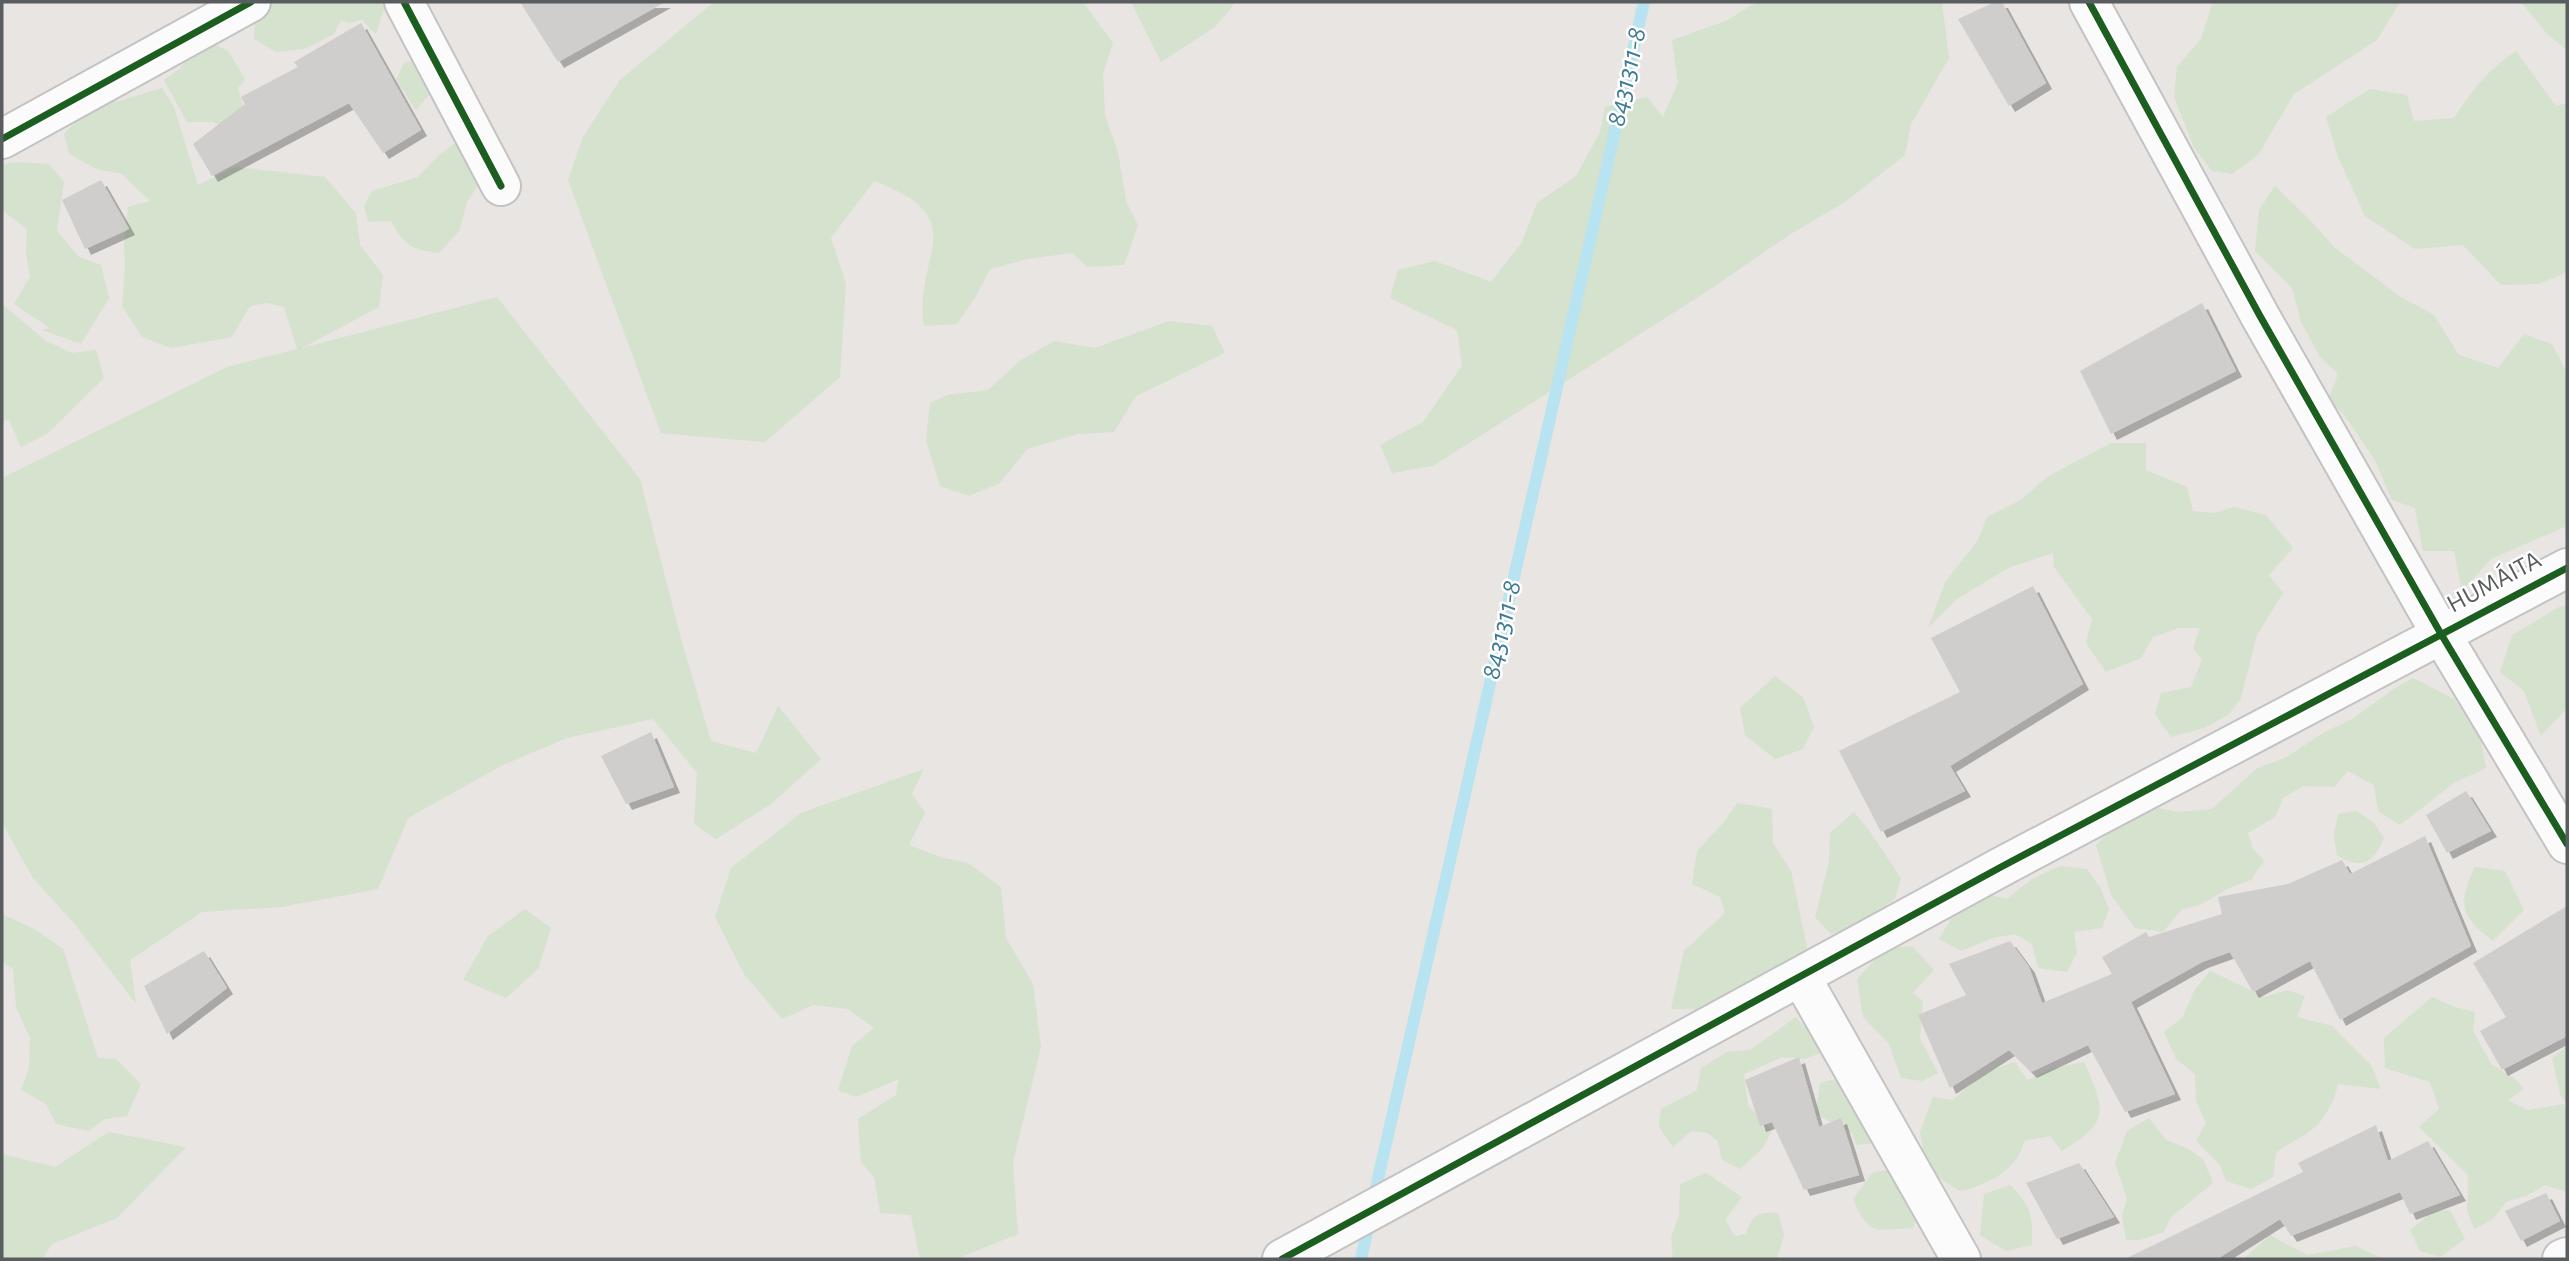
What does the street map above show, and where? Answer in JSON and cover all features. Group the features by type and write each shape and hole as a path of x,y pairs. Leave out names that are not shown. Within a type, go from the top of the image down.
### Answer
{"street":[{"path":"2,139 251,2"},
{"path":"404,2 501,186"},
{"path":"2089,2 2260,316 2441,634 2567,844"},
{"name":"HUMÁITA","path":"1282,1259 1801,977 2567,568"},
{"path":"1801,977 1961,1259"},
{"path":"2562,1259 2567,1256"}],"green space":[{"path":"261,2 381,2 384,8 376,34 362,20 349,23 341,20 334,34 305,49 276,52 254,39 255,15"},
{"path":"714,2 1083,2 1113,43 1103,73 1105,116 1118,152 1126,201 1138,225 1124,265 1087,267 1072,253 1027,259 990,269 957,324 924,326 923,301 933,241 932,225 923,210 905,195 874,181 831,238 846,284 840,377 765,442 661,433 568,180 583,137 620,80"},
{"path":"1131,2 1236,2 1215,27 1161,62"},
{"path":"1757,2 1942,2 1949,58 1911,124 1905,155 1845,202 1789,235 1709,290 1433,466 1392,473 1380,445 1423,422 1462,366 1457,330 1390,298 1398,270 1435,261 1491,282 1522,242 1537,203 1576,176 1600,132 1605,107 1647,97 1663,117 1678,83 1672,40 1726,21"},
{"path":"2400,2 2377,40 2294,94 2258,155 2232,174 2212,171 2194,148 2174,97 2177,67 2201,39 2212,4"},
{"path":"2521,2 2567,2 2567,50 2548,35"},
{"path":"204,39 228,51 245,79 238,88 244,111 231,127 212,122 187,122 164,80 179,69"},
{"path":"2516,51 2556,106 2567,103 2567,272 2539,284 2501,285 2463,245 2415,249 2365,216 2338,157 2326,117 2370,89 2407,95 2414,121 2454,118 2481,81"},
{"path":"421,58 435,88 416,110 396,80 404,63"},
{"path":"162,88 174,107 198,185 235,167 325,177 356,213 360,245 383,275 379,307 302,348 497,297 640,479 680,635 711,741 756,753 778,706 821,759 771,804 716,839 694,824 697,773 653,719 567,738 503,765 408,818 378,889 281,907 202,912 130,960 136,1004 77,927 33,878 2,823 2,478 227,367 297,349 284,307 267,303 250,306 232,337 171,348 142,337 122,306 128,207 150,201 122,174 97,169 69,154 64,134 92,104 119,101"},
{"path":"458,141 482,179 467,202 459,231 439,253 409,245 391,221 368,222 364,206 372,191 418,177 438,156"},
{"path":"2,164 49,164 64,182 57,231 79,257 101,265 109,298 81,344 42,330 50,328 14,304 30,277 26,253 27,229 2,210"},
{"path":"2275,186 2335,248 2401,297 2434,315 2459,355 2498,368 2524,334 2552,344 2567,373 2567,526 2491,559 2462,591 2454,551 2423,551 2415,508 2392,500 2375,460 2345,416 2328,400 2338,374 2320,357 2301,322 2292,288 2255,251 2259,210"},
{"path":"2,304 46,341 72,353 96,350 104,378 47,434 21,447 9,420 2,421"},
{"path":"1169,321 1212,326 1225,353 1136,396 1114,432 1078,434 1027,449 1000,483 969,496 940,486 926,441 930,403 947,395 988,390 1021,360 1054,341 1095,348"},
{"path":"2111,443 2146,443 2146,470 2187,487 2193,511 2215,513 2233,507 2266,515 2293,548 2269,575 2283,593 2257,635 2241,698 2228,715 2204,728 2171,737 2155,714 2161,693 2191,687 2202,659 2193,648 2200,628 2179,628 2153,637 2141,658 2106,672 2086,643 2092,619 2054,567 2053,553 2010,567 1957,599 1928,628 1946,581 1978,540 1987,517 2021,500 2047,477"},
{"path":"2567,605 2567,708 2541,736 2524,691 2500,672 2512,635"},
{"path":"1775,676 1803,697 1814,727 1803,749 1775,759 1745,735 1740,708"},
{"path":"2413,678 2454,699 2480,735 2486,768 2454,783 2400,825 2378,811 2374,785 2348,771 2334,787 2303,786 2283,798 2275,817 2248,833 2253,849 2264,860 2251,880 2229,888 2200,905 2182,909 2163,932 2135,928 2111,895 2096,845 2116,825 2152,807 2179,812 2212,809 2256,769 2287,757 2323,733 2354,718"},
{"path":"924,769 912,794 925,813 909,845 940,857 968,863 1001,887 1006,938 1033,984 1041,1047 1013,1162 1018,1234 956,1259 920,1259 911,1215 880,1213 874,1177 861,1162 858,1119 896,1095 899,1079 856,1097 838,1090 852,1046 874,1028 848,1009 813,1005 782,1019 744,974 715,917 731,868 801,813"},
{"path":"1737,803 1772,809 1773,843 1791,871 1808,952 1715,1010 1671,1009 1684,951 1725,913 1720,897 1692,884 1697,851 1724,822"},
{"path":"2356,811 2373,822 2384,838 2375,854 2360,863 2337,855 2334,835 2338,814"},
{"path":"1854,812 1901,878 1895,898 1864,924 1831,934 1815,917 1829,861 1830,833"},
{"path":"2060,866 2087,869 2100,887 2109,909 2102,928 2074,932 2077,953 2067,972 2038,968 2032,944 2015,934 1992,938 1961,951 1939,939 1956,910 1981,893 2007,899 2032,879"},
{"path":"2475,867 2505,871 2524,910 2493,941 2474,925 2465,909 2466,891"},
{"path":"525,909 551,928 538,969 506,998 463,980 488,936"},
{"path":"2,914 36,930 63,949 98,1058 116,1059 141,1084 127,1116 104,1119 89,1131 56,1124 46,1104 21,1090 29,1068 30,1038 16,1007 13,969 2,962"},
{"path":"1912,946 1934,970 1913,993 1923,1001 1920,1038 1938,1073 1922,1081 1901,1078 1889,1044 1863,1017 1857,979 1886,948"},
{"path":"2210,971 2265,997 2287,990 2305,996 2297,1017 2332,1026 2371,1065 2381,1089 2338,1084 2332,1102 2318,1124 2276,1153 2273,1177 2252,1189 2226,1181 2220,1165 2196,1141 2206,1123 2196,1100 2195,1074 2176,1059 2164,1032 2183,1017 2194,991"},
{"path":"2432,997 2475,1012 2473,1031 2491,1064 2514,1078 2524,1089 2508,1100 2527,1110 2564,1104 2567,1113 2567,1192 2545,1185 2528,1195 2506,1202 2493,1219 2474,1229 2467,1210 2468,1175 2419,1127 2439,1109 2430,1082 2385,1068 2384,1038"},
{"path":"1796,1017 1810,1032 1820,1053 1805,1059 1782,1057 1744,1074 1748,1105 1772,1131 1762,1149 1740,1169 1722,1160 1718,1141 1707,1133 1691,1131 1673,1147 1659,1127 1661,1109 1697,1090 1701,1068 1727,1052 1750,1050"},
{"path":"2567,1046 2567,1103 2561,1097 2552,1058"},
{"path":"2015,1062 2027,1080 2054,1068 2084,1062 2099,1104 2096,1123 2089,1132 2062,1151 2050,1136 2024,1141 2016,1160 2000,1175 1960,1191 1926,1170 1920,1132 1933,1097 1953,1100 1982,1077"},
{"path":"1839,1078 1875,1143 1856,1145 1853,1134 1816,1114 1820,1083"},
{"path":"2149,1118 2166,1140 2187,1148 2203,1159 2213,1183 2171,1217 2164,1232 2140,1240 2126,1240 2122,1216 2127,1199 2115,1163 2127,1131"},
{"path":"109,1132 186,1147 117,1218 52,1244 42,1259 2,1259 2,1154 55,1167"},
{"path":"1899,1168 1919,1210 1913,1228 1875,1228 1864,1220 1853,1199 1872,1173"},
{"path":"1706,1173 1742,1197 1725,1220 1735,1236 1746,1234 1757,1216 1778,1213 1784,1235 1777,1258 1673,1259 1671,1237 1679,1216 1680,1184"},
{"path":"2010,1185 2029,1212 2032,1245 2006,1251 1980,1235 1984,1194"},
{"path":"2450,1210 2465,1239 2440,1257 2420,1251 2410,1230 2432,1212"},
{"path":"2270,1235 2307,1255 2356,1246 2383,1259 2244,1259"}],"building":[{"path":"520,2 665,2 558,62"},
{"path":"1995,2 2002,2 2046,83 2009,106 1958,19"},
{"path":"361,23 421,130 383,153 349,103 212,176 193,144 245,104 241,97 298,67 294,62"},
{"path":"101,180 129,229 85,249 62,200"},
{"path":"2202,303 2236,371 2111,434 2080,371"},
{"path":"2033,586 2083,684 1950,766 1965,791 1881,832 1839,751 1960,692 1931,638"},
{"path":"651,732 674,787 626,804 601,756"},
{"path":"2466,791 2491,831 2447,853 2426,815"},
{"path":"2425,836 2471,946 2340,1020 2310,961 2253,992 2230,952 2202,962 2131,1002 2175,1094 2125,1112 2088,1045 2031,1072 2009,1050 1950,1088 1918,1015 1966,995 1949,964 2010,941 2029,967 2042,1003 2112,974 2102,957 2146,932 2149,937 2222,914 2218,897 2288,884 2342,860 2350,874"},
{"path":"2567,906 2567,1036 2502,1070 2480,1031 2506,1017 2473,963"},
{"path":"204,951 227,988 167,1034 144,986"},
{"path":"1799,1057 1819,1127 1841,1118 1859,1175 1804,1190 1772,1122 1760,1126 1745,1080"},
{"path":"2376,1125 2388,1161 2428,1141 2460,1195 2410,1214 2400,1192 2291,1236 2280,1219 2217,1259 2125,1259 2303,1172 2298,1163"},
{"path":"2079,1163 2114,1217 2057,1239 2026,1183"},
{"path":"2546,1193 2560,1221 2521,1241 2505,1211"}],"waterway":[{"name":"8431311-8","path":"1373,1201 1644,2"},
{"name":"8431311-8","path":"1361,1259 1370,1219"}],"cycle path":[{"path":"2,139 251,2"},
{"path":"404,2 501,186"},
{"path":"2089,2 2260,316 2441,634 2567,844"},
{"path":"1282,1259 2001,867 2567,568"}]}
